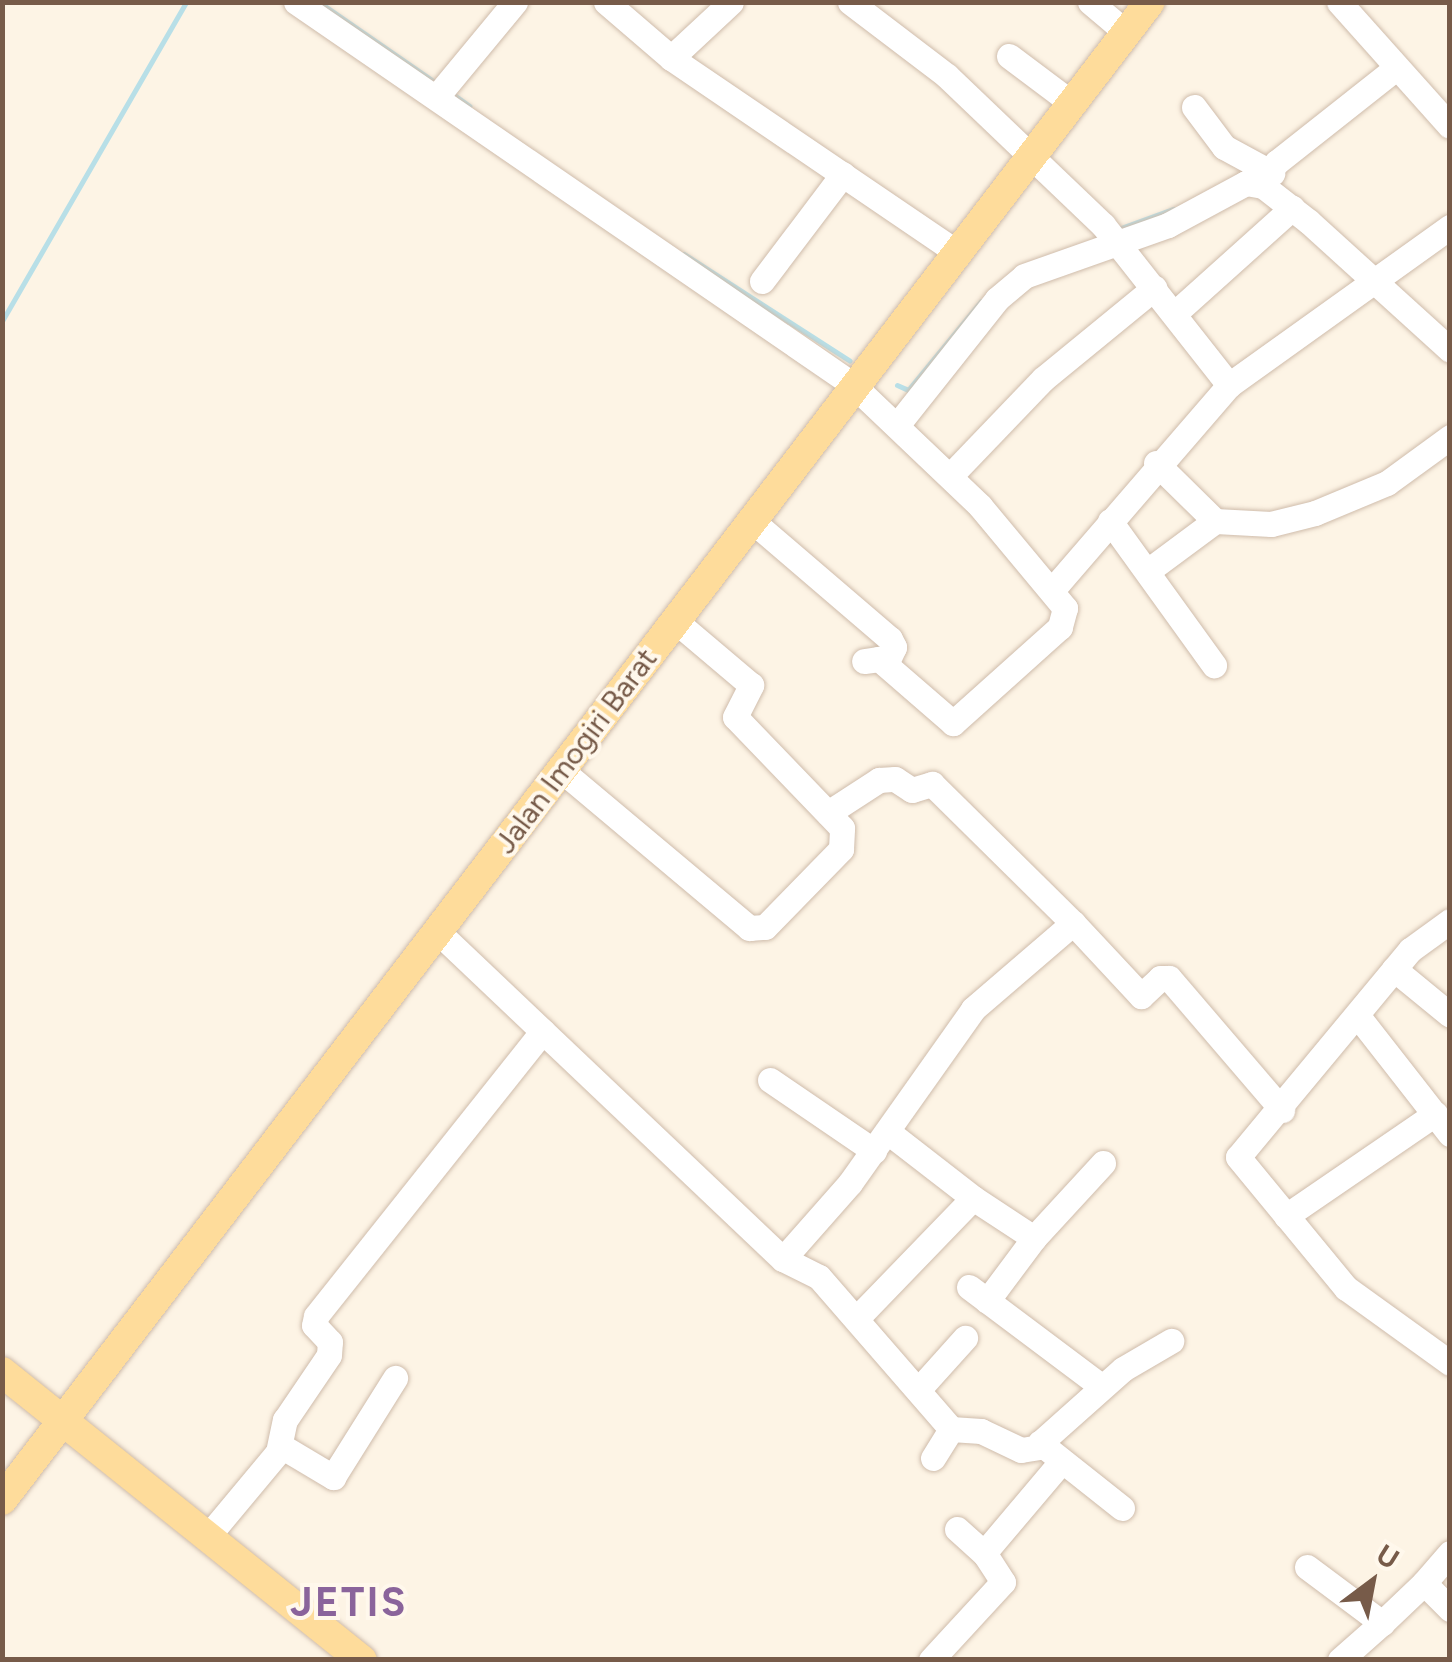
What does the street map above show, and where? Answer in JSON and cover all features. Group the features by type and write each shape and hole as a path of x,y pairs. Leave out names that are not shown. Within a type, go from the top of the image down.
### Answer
{"main road":[{"name":"Jalan Imogiri Barat","path":"2,1500 852,384 1150,2"},
{"path":"2,1372 362,1660"}],"street":[{"path":"445,86 515,2"},
{"path":"670,58 730,2"},
{"path":"850,2 947,76 1111,234 1229,385"},
{"path":"1090,2 1127,33"},
{"path":"302,4 445,86 852,384 950,476 1053,589 1064,608 1060,627 954,724 875,663 894,647 890,639 750,519"},
{"path":"1343,4 1450,126"},
{"path":"615,5 670,58 956,252"},
{"path":"1009,56 1073,104"},
{"path":"898,424 1010,286 1050,262 1111,234 1168,224 1233,186 1266,179 1276,162 1396,68"},
{"path":"1194,107 1224,147 1378,277 1450,350"},
{"path":"762,280 843,174"},
{"path":"1174,314 1292,208"},
{"path":"1053,589 1156,463 1229,385 1450,228"},
{"path":"950,476 1036,387 1154,288"},
{"path":"1149,570 1215,521 1270,524 1315,513 1386,482 1450,437"},
{"path":"1156,463 1215,521"},
{"path":"1110,521 1214,665"},
{"path":"561,770 749,928 765,926 846,842 828,812 737,720 751,684 674,620"},
{"path":"828,812 886,778 912,790 932,784 1141,996 1160,978 1169,978 1282,1110"},
{"path":"1450,920 1394,969 1282,1110 1238,1157 1346,1288 1450,1363"},
{"path":"783,1259 881,1142 973,1009 1073,923"},
{"path":"438,932 783,1259 819,1277 858,1317 951,1429 981,1432 1021,1450 1050,1455 1122,1508"},
{"path":"1394,969 1450,1015"},
{"path":"1286,1216 1442,1124 1358,1015"},
{"path":"208,1536 281,1446 285,1420 332,1348 314,1325 316,1316 543,1032"},
{"path":"770,1080 881,1142 1034,1238"},
{"path":"919,1388 970,1340 986,1300 1034,1238 1102,1164"},
{"path":"858,1317 974,1198"},
{"path":"986,1300 1101,1386"},
{"path":"984,1554 1101,1386 1171,1341"},
{"path":"281,1446 333,1478 396,1378"},
{"path":"933,1458 951,1429"},
{"path":"931,1660 1001,1585 984,1554 957,1529"},
{"path":"1340,1660 1450,1553"},
{"path":"1307,1567 1382,1623"},
{"path":"1424,1582 1450,1608"}],"waterway":[{"path":"2,321 186,2"},
{"path":"319,2 436,83"},
{"path":"450,92 469,106"},
{"path":"1118,229 1173,209"},
{"path":"684,254 850,361"},
{"path":"897,385 908,390 981,301"}],"district":[{"name":"JETIS","path":"349,1602"}]}
